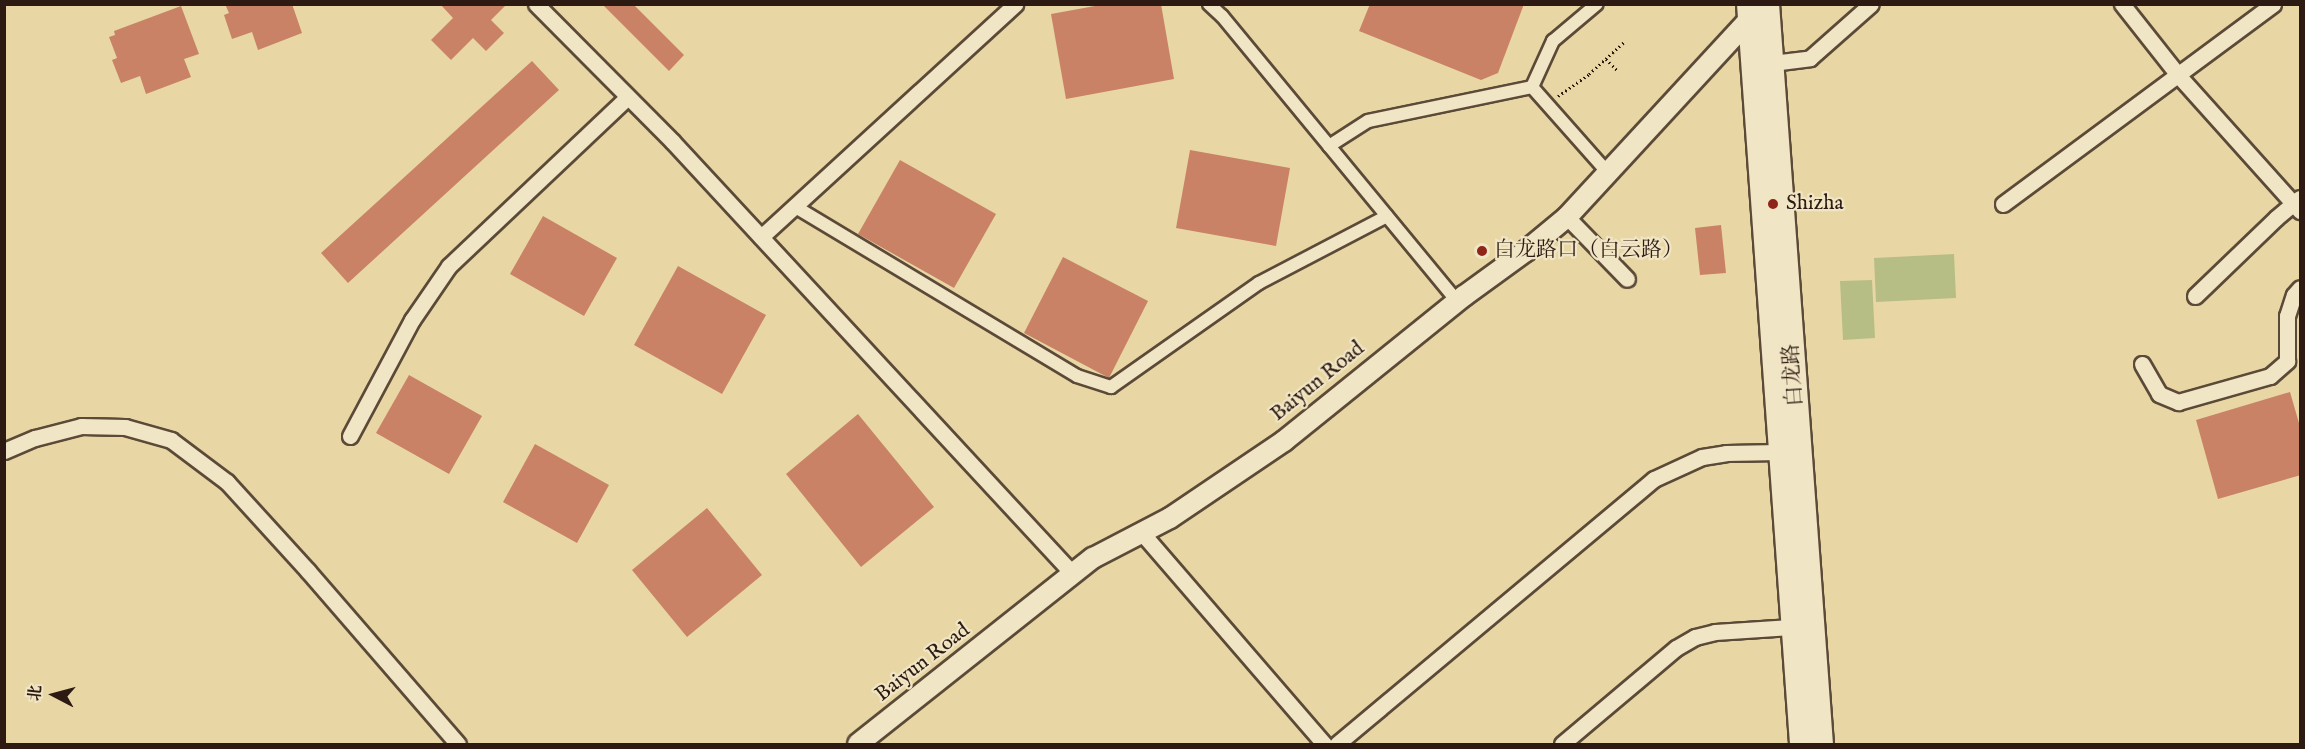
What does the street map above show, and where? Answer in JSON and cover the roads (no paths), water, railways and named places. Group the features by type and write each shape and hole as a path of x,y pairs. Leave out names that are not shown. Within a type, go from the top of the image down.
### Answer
{"main road":[{"name":"白龙路","path":"1768,4 1822,744"},
{"name":"白龙路","path":"1753,9 1779,452 1801,744"}],"street":[{"path":"536,4 761,237 1073,574"},
{"path":"761,237 1015,4"},
{"path":"1209,4 1222,16 1457,301"},
{"path":"1532,87 1553,41 1597,4"},
{"path":"1772,63 1810,58 1871,4"},
{"path":"2122,4 2178,75 2298,204 2195,296"},
{"path":"2003,204 2273,4"},
{"name":"Baiyun Road","path":"858,744 1093,558 1170,518 1284,441 1457,301 1526,251 1567,217 1753,9"},
{"path":"1329,146 1368,121 1532,87"},
{"path":"1532,87 1608,173"},
{"path":"350,436 412,320 449,266 628,97"},
{"path":"794,206 1077,376 1111,387 1259,283 1387,216"},
{"path":"1567,217 1627,279"},
{"path":"2142,364 2159,394 2178,402 2270,376 2287,361 2287,316 2294,295 2301,288"},
{"path":"4,451 34,438 81,426 124,427 171,440 226,482 309,571 450,742"},
{"path":"1336,744 1654,479 1702,457 1726,453 1779,452"},
{"path":"1142,533 1324,744"},
{"path":"1562,744 1676,648 1695,637 1715,633 1791,627"}],"place":[{"name":"Shizha","path":"1773,204"},
{"name":"白龙路口（白云路）","path":"1482,251"}]}
